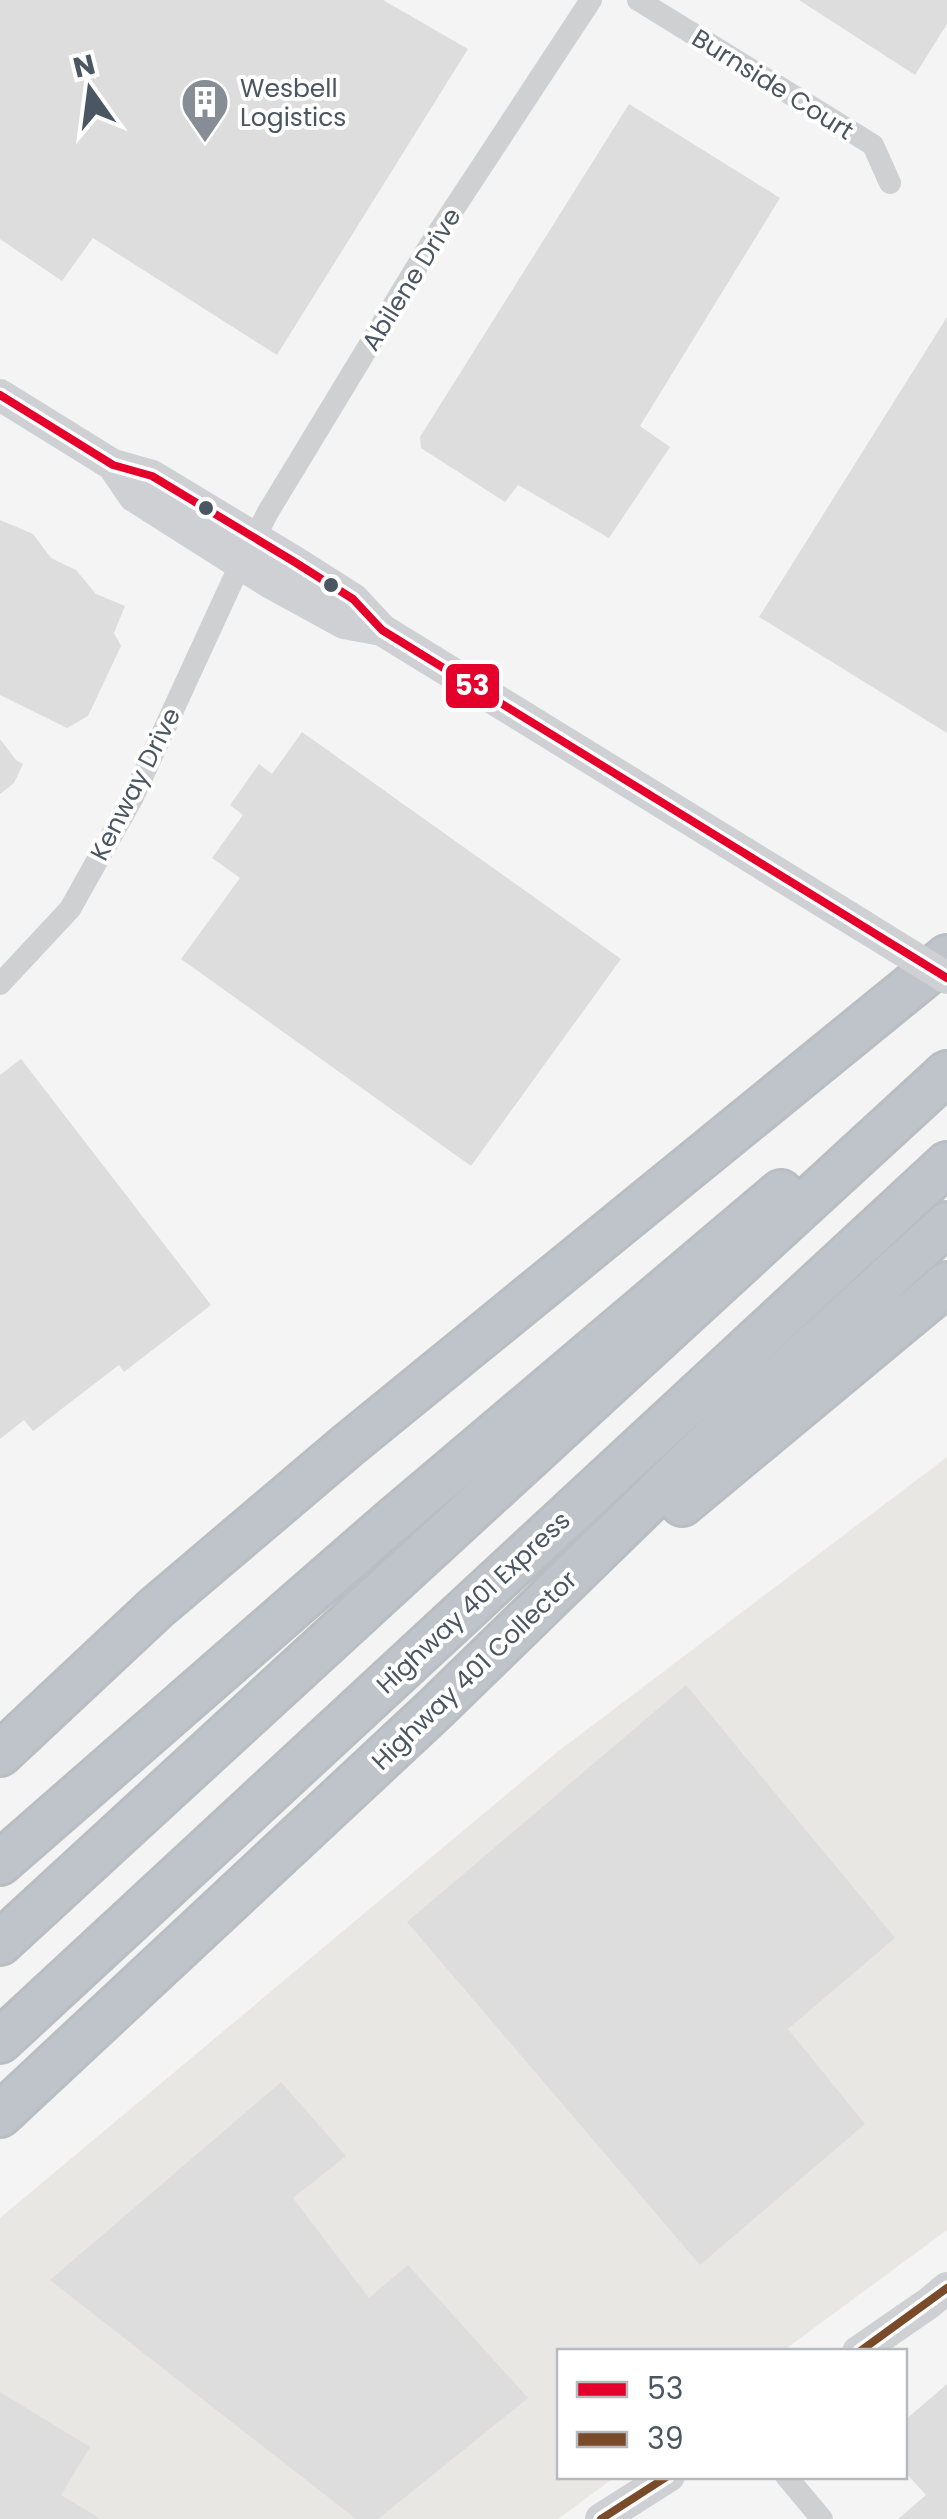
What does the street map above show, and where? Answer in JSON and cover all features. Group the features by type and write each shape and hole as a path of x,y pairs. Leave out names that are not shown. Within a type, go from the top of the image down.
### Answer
{"highway":[{"path":"0,1754 156,1608 347,1446 947,958"},
{"path":"0,1943 947,1073"},
{"path":"0,1863 392,1521 774,1196 892,1123"},
{"name":"Highway 401 Express","path":"0,2041 947,1164"},
{"name":"Highway 401 Collector","path":"0,2115 435,1709 732,1420 947,1224"},
{"path":"435,1709 947,1284"},
{"path":"0,1712 156,1608"}],"main road":[{"path":"0,395 113,466 134,496 248,551 271,583 344,623 382,630 947,978"},
{"path":"862,2349 947,2288"},
{"path":"601,2519 664,2479"}],"street":[{"name":"Abilene Drive","path":"248,551 430,245 591,0"},
{"name":"Burnside Court","path":"638,0 873,145 890,183"},
{"name":"Kenway Drive","path":"0,984 70,910 133,797 248,551"},
{"path":"789,2479 822,2519"}],"shaded area":[{"path":"947,1457 947,2230 786,2349 557,2349 557,2479 612,2479 558,2519 0,2519 0,2218 556,1753"}],"building":[{"name":"Wesbell Logistics","path":"0,0 383,0 468,49 277,355 93,238 62,281 0,239"},
{"path":"799,0 947,0 947,24 915,75"},
{"path":"629,104 780,198 640,426 670,447 609,538 518,485 505,502 421,448 420,437"},
{"path":"947,317 947,733 759,617"},
{"path":"0,520 33,534 51,558 76,570 96,594 125,606 114,633 121,646 88,716 67,728 0,695"},
{"path":"302,732 621,959 471,1166 181,959 240,878 212,858 243,815 230,805 259,764 272,774"},
{"path":"0,739 23,764 14,783 0,794"},
{"path":"21,1059 211,1305 124,1372 119,1365 33,1431 24,1420 0,1439 0,1075"},
{"path":"686,1685 895,1938 788,2029 865,2124 700,2265 407,1922"},
{"path":"281,2082 346,2156 293,2198 369,2298 408,2265 528,2398 378,2519 356,2519 50,2280"},
{"path":"947,2384 947,2519 898,2519 926,2495 907,2474 907,2418"},
{"path":"0,2392 90,2447 61,2495 101,2519 0,2519"}],"transit line":[{"name":"53","path":"0,395 113,465 152,476 293,561 353,599 382,630 947,978"},
{"name":"39","path":"863,2349 947,2288"},
{"name":"39","path":"601,2519 663,2479"}],"place":[{"name":"Wesbell Logistics","path":"205,144"}]}
